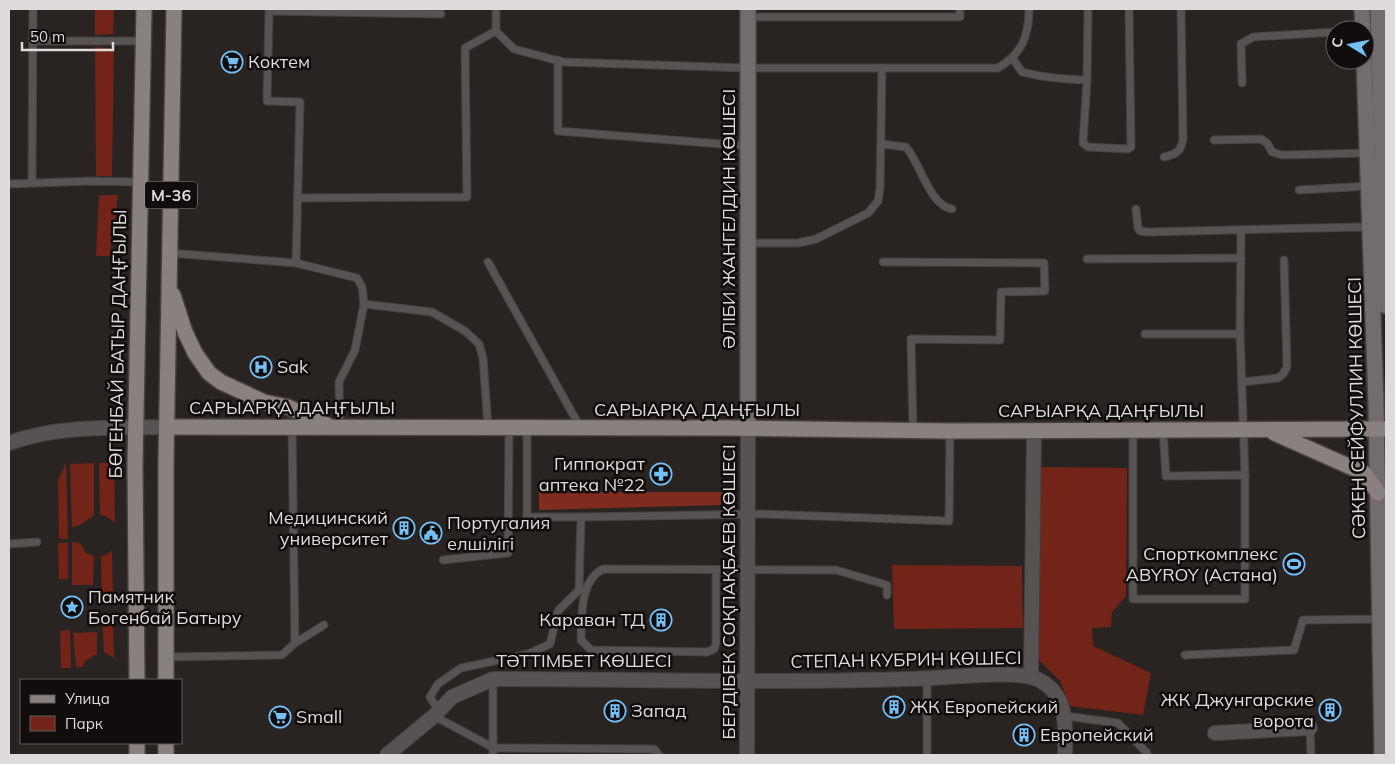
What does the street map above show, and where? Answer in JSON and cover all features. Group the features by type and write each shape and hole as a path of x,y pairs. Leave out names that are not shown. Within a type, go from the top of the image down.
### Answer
{"main road":[{"name":"БӨГЕНБАЙ БАТЫР ДАҢҒЫЛЫ","path":"137,679 136,428 139,182 144,9"},
{"name":"M-36","path":"166,679 167,427 174,9"},
{"name":"ӘЛІБИ ЖАНГЕЛДИН КӨШЕСІ","path":"748,13 748,428"},
{"name":"СӘКЕН СЕЙФУЛЛИН КӨШЕСІ","path":"1364,70 1382,429 1378,493 1382,755"},
{"name":"СӘКЕН СЕЙФУЛЛИН КӨШЕСІ","path":"1374,70 1385,158 1386,306"},
{"path":"169,283 185,332 195,353 209,373 221,382 264,402 288,407 335,427"},
{"name":"САРЫАРҚА ДАҢҒЫЛЫ","path":"167,427 748,428 913,431 1243,429 1271,432 1382,429"},
{"path":"1271,432 1364,473 1378,493"}],"street":[{"name":"САРЫАРҚА ДАҢҒЫЛЫ","path":"9,443 34,434 66,429 167,427"},
{"name":"БЕРДІБЕК СОҚПАҚБАЕВ КӨШЕСІ","path":"747,755 748,428"},
{"path":"1030,676 1034,431"},
{"name":"СТЕПАН КУБРИН КӨШЕСІ","path":"748,680 1030,676 1051,687 1060,700 1065,716 1065,755"},
{"name":"ТӘТТІМБЕТ КӨШЕСІ","path":"393,754 436,713 463,691 493,678 748,680"},
{"path":"1216,733 1310,728"}],"lane":[{"path":"32,182 33,9"},
{"path":"496,9 496,31 514,49 558,60 748,68 998,68 1013,59 1026,35 1029,9"},
{"path":"748,13 960,17 960,9"},
{"path":"1088,9 1087,80 1083,143 1088,147 1131,147 1129,9"},
{"path":"1164,156 1176,154 1182,148 1181,9"},
{"path":"296,263 300,102 267,102 269,10 441,14"},
{"path":"298,198 467,197 465,48 496,31"},
{"path":"1242,83 1241,44 1246,40 1253,37 1325,33"},
{"path":"33,41 143,41"},
{"path":"1013,59 1022,72 1029,74 1053,79 1087,80"},
{"path":"558,60 558,131 747,146"},
{"path":"747,243 798,242 816,239 868,213 878,201 880,188 882,68"},
{"path":"1214,140 1261,139 1267,143 1272,152 1282,155 1368,153"},
{"path":"881,144 906,147 914,157 933,196 945,208 952,209"},
{"path":"9,184 32,182 139,182"},
{"path":"1299,190 1369,186"},
{"path":"1136,209 1140,231 1360,227 1371,229"},
{"path":"1132,430 1133,599 1245,599 1245,475 1240,334 1241,230"},
{"path":"170,253 296,263 357,278 362,287 364,304 355,350 338,382 335,427"},
{"path":"1087,259 1241,258"},
{"path":"1242,382 1278,378 1284,374 1287,367 1284,260"},
{"path":"488,262 580,428"},
{"path":"883,262 1044,263 1045,291 1001,292 1000,340 911,339 913,431"},
{"path":"364,304 432,312 466,331 479,344 483,358 488,428"},
{"path":"1145,334 1240,334"},
{"path":"292,427 295,643"},
{"path":"443,560 508,553 509,428"},
{"path":"527,428 527,521 582,517 747,514 948,521 950,431"},
{"path":"1163,430 1166,476 1245,475"},
{"path":"582,517 579,590 558,611 550,644 528,654 461,668 438,684 430,697 436,713 493,752 579,752 654,749 659,755"},
{"path":"9,544 37,542"},
{"path":"716,570 716,643 714,649 707,652 591,650 581,640 582,606 595,573 603,569 836,570 887,585 887,595"},
{"path":"1185,655 1294,650 1303,620 1380,618"},
{"path":"166,657 282,655 295,643 324,625"},
{"path":"493,678 493,752"},
{"path":"927,678 927,755"},
{"path":"1065,716 1118,723 1148,754"},
{"path":"1310,728 1311,755"}],"green space":[{"path":"95,9 114,9 113,34 95,35"},
{"path":"95,47 114,49 112,176 96,176"},
{"path":"99,195 118,195 110,256 96,256"},
{"path":"66,463 68,539 59,539 58,480"},
{"path":"94,463 94,515 79,526 72,527 70,464"},
{"path":"99,463 114,463 115,523 106,516 100,515"},
{"path":"1040,467 1127,468 1126,596 1112,612 1111,627 1092,628 1093,646 1151,673 1143,715 1070,706 1060,681 1039,660"},
{"path":"72,542 80,543 86,553 94,556 93,585 72,585"},
{"path":"58,543 68,543 68,579 59,579"},
{"path":"112,551 113,602 102,603 101,557"},
{"path":"892,565 1022,566 1023,628 894,629"},
{"path":"102,614 113,614 114,658 104,652"},
{"path":"70,630 71,668 61,668 60,631"},
{"path":"97,632 97,654 85,661 82,667 76,667 73,633"}],"shaded area":[{"path":"548,486 549,492 724,492 721,505 539,510 539,488"}],"place":[{"name":"Коктем","path":"232,62"},
{"name":"Sak","path":"261,367"},
{"name":"Гиппократ аптека №22","path":"661,474"},
{"name":"Медицинский университет","path":"404,528"},
{"name":"Португалия елшілігі","path":"431,533"},
{"name":"Спорткомплекс ABYROY (Астана)","path":"1294,564"},
{"name":"Памятник Богенбай Батыру","path":"72,607"},
{"name":"Караван ТД","path":"661,620"},
{"name":"ЖК Европейский","path":"894,707"},
{"name":"ЖК Джунгарские ворота","path":"1330,710"},
{"name":"Запад","path":"615,711"},
{"name":"Small","path":"280,717"},
{"name":"Европейский","path":"1024,735"}]}
